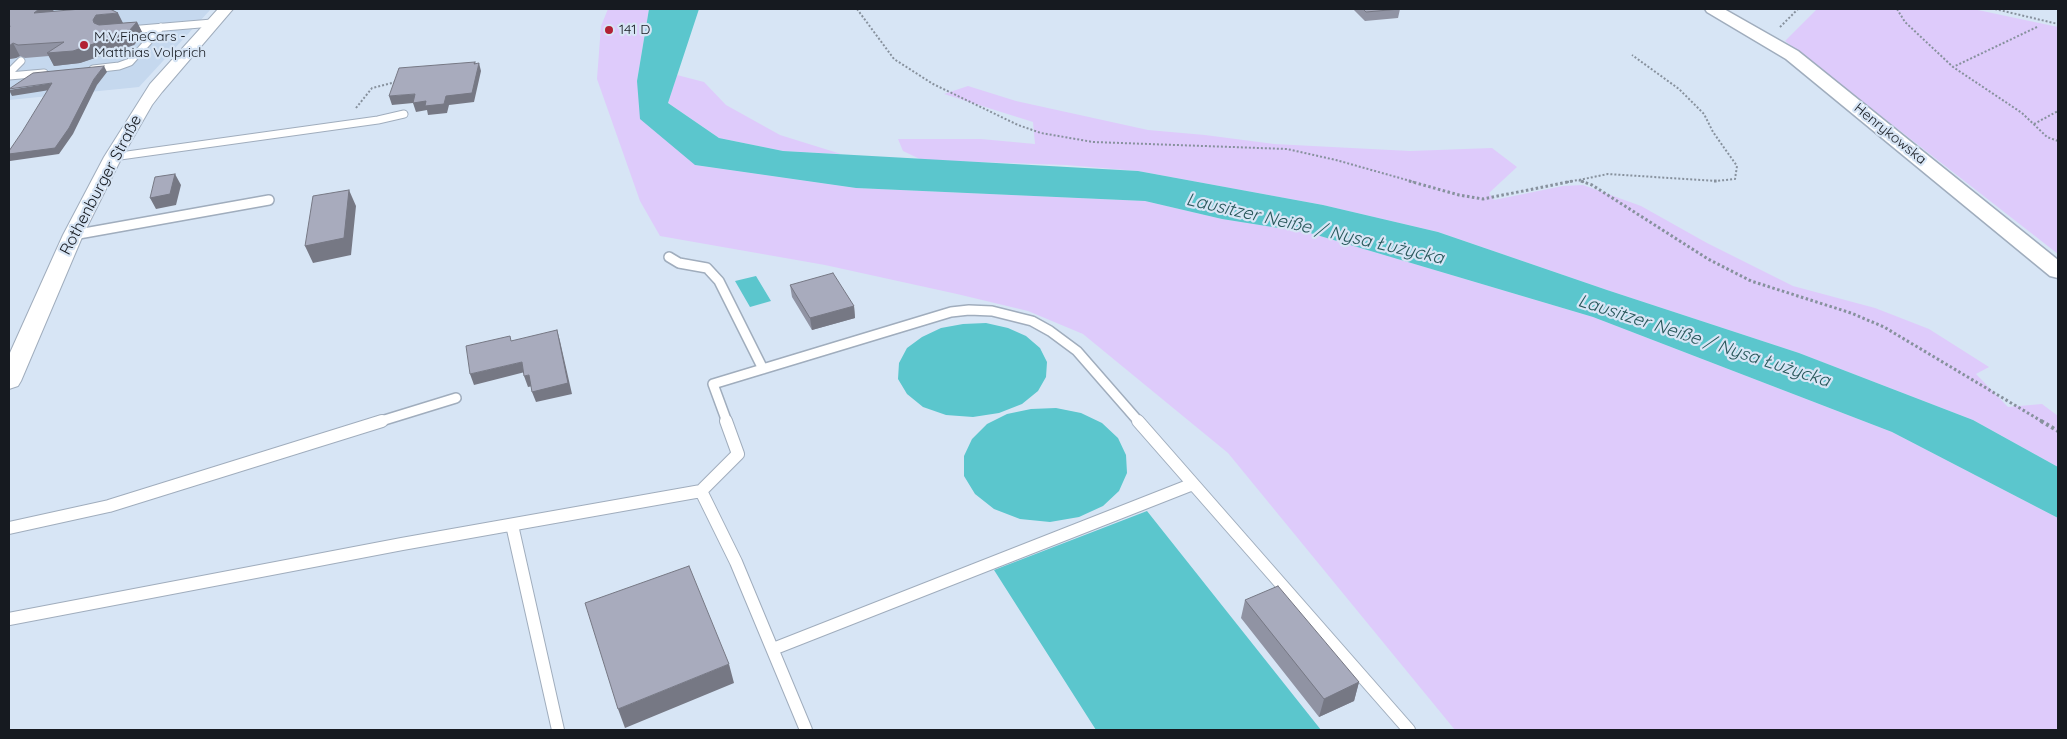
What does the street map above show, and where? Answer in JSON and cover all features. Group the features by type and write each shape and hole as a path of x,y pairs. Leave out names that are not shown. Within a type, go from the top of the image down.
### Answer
{"main road":[{"name":"Henrykowska","path":"1713,9 1792,55 2058,271"}],"street":[{"name":"Rothenburger Straße","path":"9,381 73,234 113,157 144,104 226,9"}],"lane":[{"path":"124,30 212,23"},
{"path":"82,70 119,66 130,62 161,27"},
{"path":"9,75 21,61"},
{"path":"9,75 55,72"},
{"path":"113,157 378,120 404,114"},
{"path":"73,234 269,200"},
{"path":"669,257 679,263 707,268 719,282 763,369"},
{"path":"9,619 701,491 738,454 713,384 951,312 969,310 992,311 1032,321 1050,331 1077,352 1409,730"},
{"path":"9,528 109,506 456,398"},
{"path":"773,649 1193,484"},
{"path":"701,491 736,562 806,730"},
{"path":"512,525 558,730"}],"path":[{"path":"857,9 894,59 933,84 1018,125 1041,133 1093,142 1287,149 1336,160 1459,195 1483,199 1608,174 1716,181 1735,179 1737,166 1713,132 1704,114 1679,89 1632,55"},
{"path":"1767,39 1798,9"},
{"path":"1897,9 1905,22 1953,66 2022,113 2047,137 2058,141"},
{"path":"1995,9 2058,24"},
{"path":"1953,66 2038,27"},
{"path":"2034,124 2058,111"},
{"path":"1578,180 1604,191 1708,259 1751,281 1851,312 1884,327 2058,431"}],"shaded area":[{"path":"9,9 211,9 139,87 9,100"},
{"path":"608,9 649,9 637,81 695,165 856,188 1145,201 1222,219 1310,233 1593,317 1892,432 2058,518 2058,730 1455,730 1228,453 1083,334 1028,311 957,294 825,265 660,236 640,201 597,79 601,26"},
{"path":"1817,9 1973,9 2058,27 2058,254 1785,41"},
{"path":"677,75 704,82 726,105 780,135 841,154 783,151 719,138 668,103"},
{"path":"968,86 1016,101 1148,130 1274,144 1410,151 1492,148 1517,167 1489,193 1494,200 1563,186 1583,185 1641,206 1707,243 1793,286 1875,308 1929,329 1989,367 1976,374 2008,407 2042,404 2058,416 2058,467 1973,420 1799,353 1438,232 1323,205 1138,171 1066,165 922,160 903,151 898,139 981,139 1035,144 1033,122 944,94"}],"water":[{"name":"Lausitzer Neiße / Nysa Łużycka","path":"649,9 699,9 668,103 719,138 783,151 1138,171 1323,205 1438,232 1799,353 1973,420 2058,467 2058,518 1892,432 1593,317 1310,233 1222,219 1145,201 856,188 695,165 640,119 637,81"},
{"path":"756,276 771,301 750,307 735,281"},
{"path":"986,323 1008,328 1026,336 1040,348 1047,362 1046,377 1038,391 1022,404 999,413 973,417 946,415 923,407 907,394 898,379 899,363 907,348 922,337 941,328 963,324"},
{"path":"1056,408 1081,413 1102,423 1118,438 1126,455 1127,473 1119,491 1103,506 1079,517 1050,522 1020,519 994,509 975,494 964,476 964,456 972,439 987,424 1007,414 1031,409"},
{"path":"1147,511 1321,730 1096,730 994,570"}],"building":[{"path":"9,9 39,9 34,13 81,9 110,9 118,13 96,15 93,20 94,23 99,25 137,22 128,32 73,51 47,53 64,42 18,45 13,43 9,46"},
{"path":"1363,9 1400,9 1366,12"},
{"path":"475,62 474,64 479,63 472,93 446,96 444,104 425,106 426,101 413,103 415,94 389,96 399,68"},
{"path":"104,66 94,79 69,128 55,148 9,154 9,151 52,83 9,89 33,73"},
{"path":"175,174 170,194 150,198 155,177"},
{"path":"349,190 344,238 305,246 313,196"},
{"path":"833,273 854,306 810,318 790,285"},
{"path":"557,330 568,383 532,392 529,375 524,376 522,362 470,374 466,346 510,336 511,341"},
{"path":"689,566 729,664 618,709 585,603"},
{"path":"1278,586 1359,682 1324,699 1245,600"}],"place":[{"name":"141 D","path":"609,30"},
{"name":"M.V.FineCars - Matthias Volprich","path":"84,45"}]}
